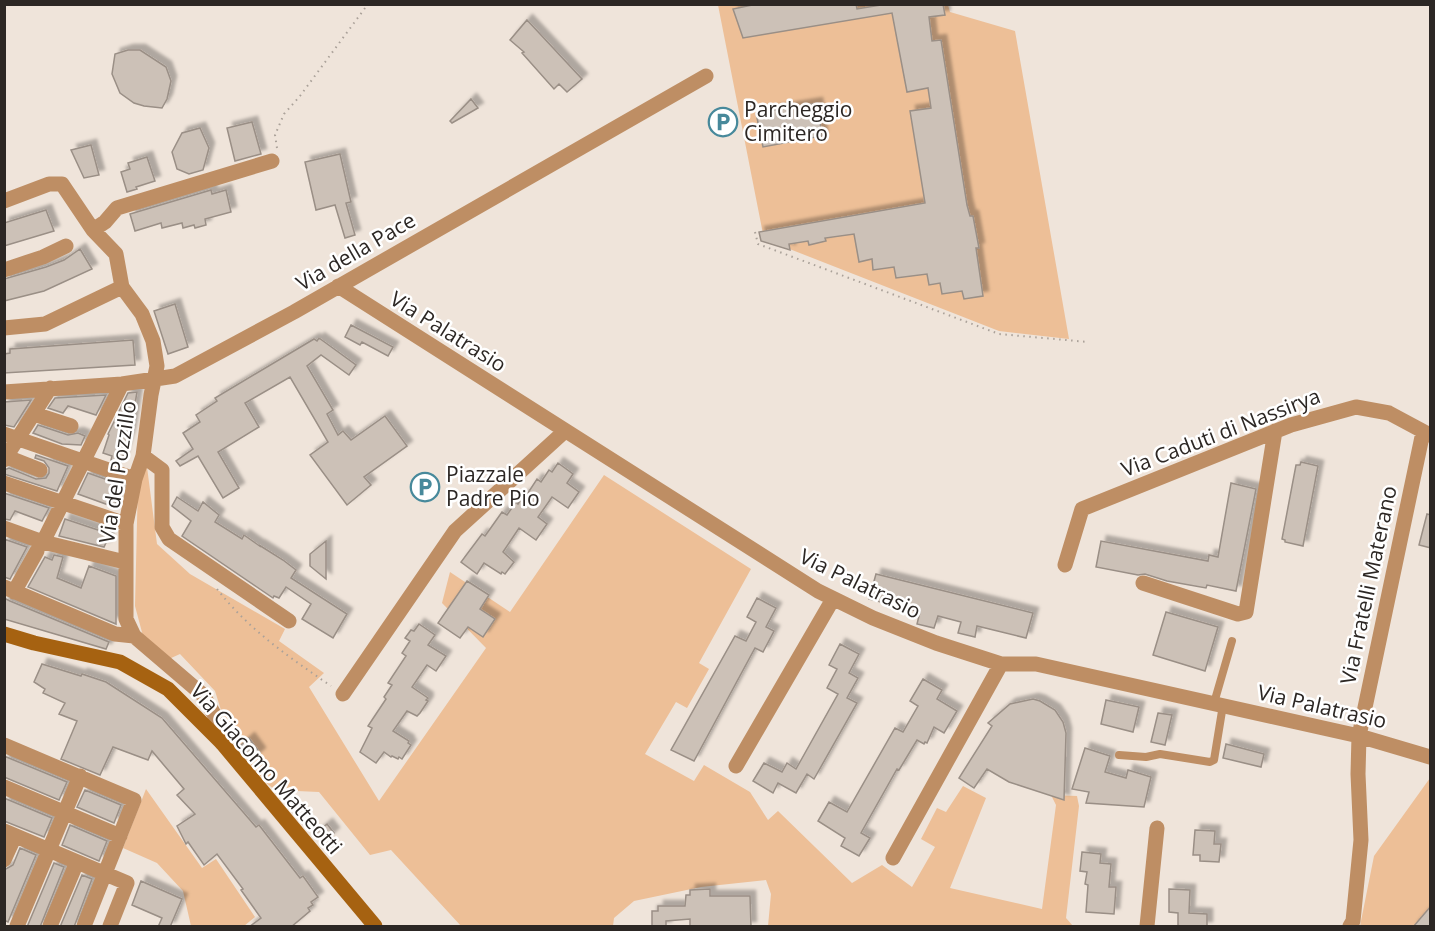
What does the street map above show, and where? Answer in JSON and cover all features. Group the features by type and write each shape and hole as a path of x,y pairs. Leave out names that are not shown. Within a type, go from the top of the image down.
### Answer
{"street":[{"name":"Via della Pace","path":"4,392 122,384 176,376 706,76"},
{"path":"93,230 105,222 117,208 272,161"},
{"path":"4,201 49,184 62,184 93,230 116,254 122,287 45,324 4,328"},
{"path":"4,270 43,257 66,246"},
{"name":"Via Palatrasio","path":"338,286 818,591 873,618 936,643 1001,664 1036,664 1359,736 1431,757"},
{"name":"Via del Pozzillo","path":"122,287 142,314 153,341 158,366 151,395 143,456 135,479 126,524 126,619 134,636"},
{"path":"122,384 40,546 9,590 116,634 134,636 203,695 214,714 222,743"},
{"path":"40,470 6,458 11,436 34,414 50,388"},
{"name":"Via Caduti di Nassirya","path":"1065,565 1082,509 1275,431 1325,414 1356,407 1389,414 1427,433"},
{"path":"34,414 71,426"},
{"path":"344,694 455,531 565,431"},
{"path":"1143,583 1238,614 1246,612 1275,431"},
{"name":"Via Fratelli Materano","path":"1350,927 1353,921 1361,840 1359,736 1427,433"},
{"path":"11,436 135,479"},
{"path":"143,456 162,470 162,527 169,539 289,621"},
{"path":"4,483 126,524"},
{"path":"4,528 40,546 125,562"},
{"path":"736,766 833,599"},
{"name":"Via Giacomo Matteotti","path":"4,634 34,644 120,663 168,688 222,743 375,927"},
{"path":"893,858 1001,664"},
{"path":"4,745 134,800 84,927"},
{"path":"17,927 80,777"},
{"path":"4,787 120,836"},
{"path":"1147,927 1157,828"},
{"path":"4,860 10,833 127,884 110,927"},
{"path":"50,927 77,862"}],"lane":[{"path":"1119,755 1146,757 1160,754 1210,762 1214,760 1218,704 1232,641"}],"path":[{"path":"272,161 277,153 275,135 284,114 368,4"},
{"path":"755,232 758,244 999,334 1088,342"},
{"path":"214,586 227,602 273,646 344,694"}],"shaded area":[{"path":"718,5 948,5 950,12 1015,31 1069,339 999,331 764,239"},
{"path":"147,467 157,544 190,574 285,629 279,641 324,673 309,687 379,801 486,648 442,603 450,572 510,612 604,475 751,569 699,663 709,669 687,708 676,702 645,754 694,781 704,765 750,792 768,820 778,811 852,883 882,865 912,887 935,847 921,839 937,808 946,812 963,786 986,798 950,888 1042,909 1056,805 1051,795 1077,796 1079,806 1066,918 1073,926 768,926 771,894 766,880 701,887 634,901 614,918 613,926 461,926 391,850 370,855 319,792 275,790 265,782 230,739 215,691 180,654 169,659 143,636 135,606 138,481"},
{"path":"1430,778 1430,926 1360,926 1374,856"},
{"path":"146,789 202,868 216,859 255,917 244,926 191,926 183,891 157,863 123,848"}],"building":[{"path":"757,4 856,4 857,9 887,4 943,4 945,15 929,17 932,41 941,40 967,205 970,216 973,216 979,248 976,248 983,296 964,299 962,291 942,294 940,283 929,285 927,274 896,278 894,267 873,270 872,259 859,262 854,234 825,238 826,241 809,245 808,241 789,244 790,250 761,241 759,232 925,203 910,111 931,108 928,88 907,92 892,13 743,38 733,9"},
{"path":"527,20 582,79 567,92 559,84 554,89 522,53 524,52 510,40"},
{"path":"128,50 140,50 166,67 171,81 167,99 162,108 134,103 120,93 112,74 115,54"},
{"path":"471,99 478,108 452,123 450,121"},
{"path":"817,103 822,136 763,147 756,113"},
{"path":"252,122 261,154 235,161 227,128"},
{"path":"200,128 209,148 203,170 189,174 177,169 172,152 182,133"},
{"path":"91,145 99,175 84,178 71,150"},
{"path":"340,154 351,202 346,203 355,235 345,238 335,205 316,210 305,162"},
{"path":"147,157 155,181 127,192 121,172 130,169 128,163"},
{"path":"211,190 212,194 226,190 231,212 205,219 206,225 195,228 194,225 183,228 182,223 162,228 161,223 135,231 130,214"},
{"path":"46,210 54,231 4,246 4,223"},
{"path":"80,249 92,269 44,291 4,301 4,279 64,260"},
{"path":"175,304 188,347 168,354 154,311"},
{"path":"351,325 393,347 388,356 362,342 360,345 345,337"},
{"path":"319,338 356,365 349,375 321,355 307,366 333,410 327,414 338,435 343,431 351,440 385,416 407,446 364,477 371,485 347,505 310,455 328,442 290,377 245,403 259,427 218,452 239,488 223,498 198,456 180,466 176,461 193,449 183,433 200,422 196,415 217,401 215,398"},
{"path":"133,340 135,365 4,373 4,354 10,353 10,349"},
{"path":"137,392 130,433 121,463 111,460 112,456 103,453 108,434 128,393"},
{"path":"106,395 96,415 68,406 63,413 48,408 55,398"},
{"path":"31,400 14,427 4,425 4,402"},
{"path":"38,425 68,435 78,433 85,436 81,445 62,444 33,433"},
{"path":"36,455 68,466 57,491 4,474 4,470 9,468 36,479 46,478 49,468 44,461 35,458"},
{"path":"1301,462 1318,466 1303,546 1285,542 1282,539 1296,465 1300,465"},
{"path":"558,463 573,474 567,483 579,492 568,508 552,497 538,517 547,524 536,540 519,528 503,552 514,562 505,574 502,572 501,574 484,563 477,574 461,562 482,534 485,536 502,512 507,515 516,502 518,504 524,495 526,496 537,479 541,482 549,470 552,472"},
{"path":"88,473 122,485 114,507 78,494"},
{"path":"1231,483 1256,489 1236,591 1207,585 1206,588 1167,581 1145,574 1138,575 1096,567 1101,541 1208,561 1209,555 1218,557"},
{"path":"4,493 49,508 42,521 15,511 10,520 4,519"},
{"path":"177,497 198,511 203,502 219,515 215,522 242,539 244,535 283,560 296,570 291,578 347,614 333,638 302,619 311,604 286,587 279,598 274,596 273,598 182,536 191,521 172,506"},
{"path":"1427,514 1431,515 1431,548 1419,545"},
{"path":"65,519 110,534 104,547 59,536"},
{"path":"4,539 27,547 10,579 4,577"},
{"path":"326,541 326,579 310,566 310,554"},
{"path":"54,555 63,557 57,578 81,588 89,566 116,576 116,624 28,587 45,557 52,560"},
{"path":"876,574 1033,613 1026,638 977,626 975,637 958,633 961,622 938,616 934,628 917,624 920,612 869,599"},
{"path":"467,581 489,595 480,609 495,619 483,637 468,627 460,638 438,623"},
{"path":"4,598 109,642 106,649 4,619"},
{"path":"757,598 776,608 766,627 774,631 763,652 755,648 694,761 671,750 735,636 746,641 756,622 747,617"},
{"path":"1166,612 1218,627 1205,671 1153,655"},
{"path":"419,624 435,635 428,645 446,656 436,671 427,665 412,687 428,698 420,713 417,716 407,711 393,731 409,741 411,745 402,759 391,757 384,752 376,763 360,752 372,728 368,726 386,699 384,697 392,685 388,683 406,656 402,653 410,641 405,638"},
{"path":"840,644 859,654 849,673 858,678 847,698 857,703 814,779 807,774 796,793 778,783 773,793 753,781 764,763 782,772 787,763 796,769 838,694 827,688 837,669 829,665"},
{"path":"42,664 106,682 162,718 256,827 259,825 300,878 303,876 318,897 311,902 313,905 308,908 310,911 291,927 249,927 261,918 217,854 204,865 188,842 186,844 177,826 195,814 177,795 184,789 152,751 148,760 113,747 100,775 61,759 77,721 59,714 65,703 43,693 45,689 34,682"},
{"path":"923,679 942,690 937,699 957,711 944,733 934,727 927,743 924,744 917,740 899,770 897,769 861,833 870,838 859,856 841,846 845,838 818,821 829,802 847,812 895,728 903,732 918,706 910,701"},
{"path":"1033,699 1055,710 1063,722 1066,733 1064,800 1009,782 987,769 974,788 959,778 992,726 988,723 1010,704"},
{"path":"1106,700 1139,707 1133,732 1101,724"},
{"path":"1158,713 1172,715 1165,745 1151,742"},
{"path":"249,738 260,753 252,760 241,745"},
{"path":"1226,744 1264,754 1261,767 1223,758"},
{"path":"1085,748 1110,756 1105,772 1126,778 1128,770 1151,777 1144,807 1086,803 1089,792 1072,789"},
{"path":"4,756 67,782 59,800 4,777"},
{"path":"85,790 121,805 114,823 77,807"},
{"path":"4,798 52,818 44,837 4,821"},
{"path":"327,824 334,833 323,843 315,834"},
{"path":"70,825 107,841 99,861 62,845"},
{"path":"1195,830 1215,831 1214,844 1221,844 1219,862 1200,861 1200,855 1193,855"},
{"path":"20,848 36,855 8,922 4,920 4,870 13,865"},
{"path":"1082,852 1101,854 1100,863 1111,864 1109,887 1116,887 1114,914 1086,912 1088,885 1085,884 1087,872 1080,871"},
{"path":"54,863 64,867 40,927 27,927"},
{"path":"82,875 92,879 74,927 60,927"},
{"path":"141,881 182,899 170,927 158,927 162,918 132,905"},
{"path":"710,889 710,896 750,896 751,927 690,927 690,919 666,921 666,927 652,927 652,911 658,911 658,906 685,906 686,895 690,895 690,890"},
{"path":"1169,889 1190,890 1189,913 1207,914 1207,927 1178,927 1178,913 1169,912"},
{"path":"1431,906 1431,927 1413,927"}],"place":[{"name":"Parcheggio Cimitero","path":"723,122"},
{"name":"Piazzale Padre Pio","path":"425,487"}]}
